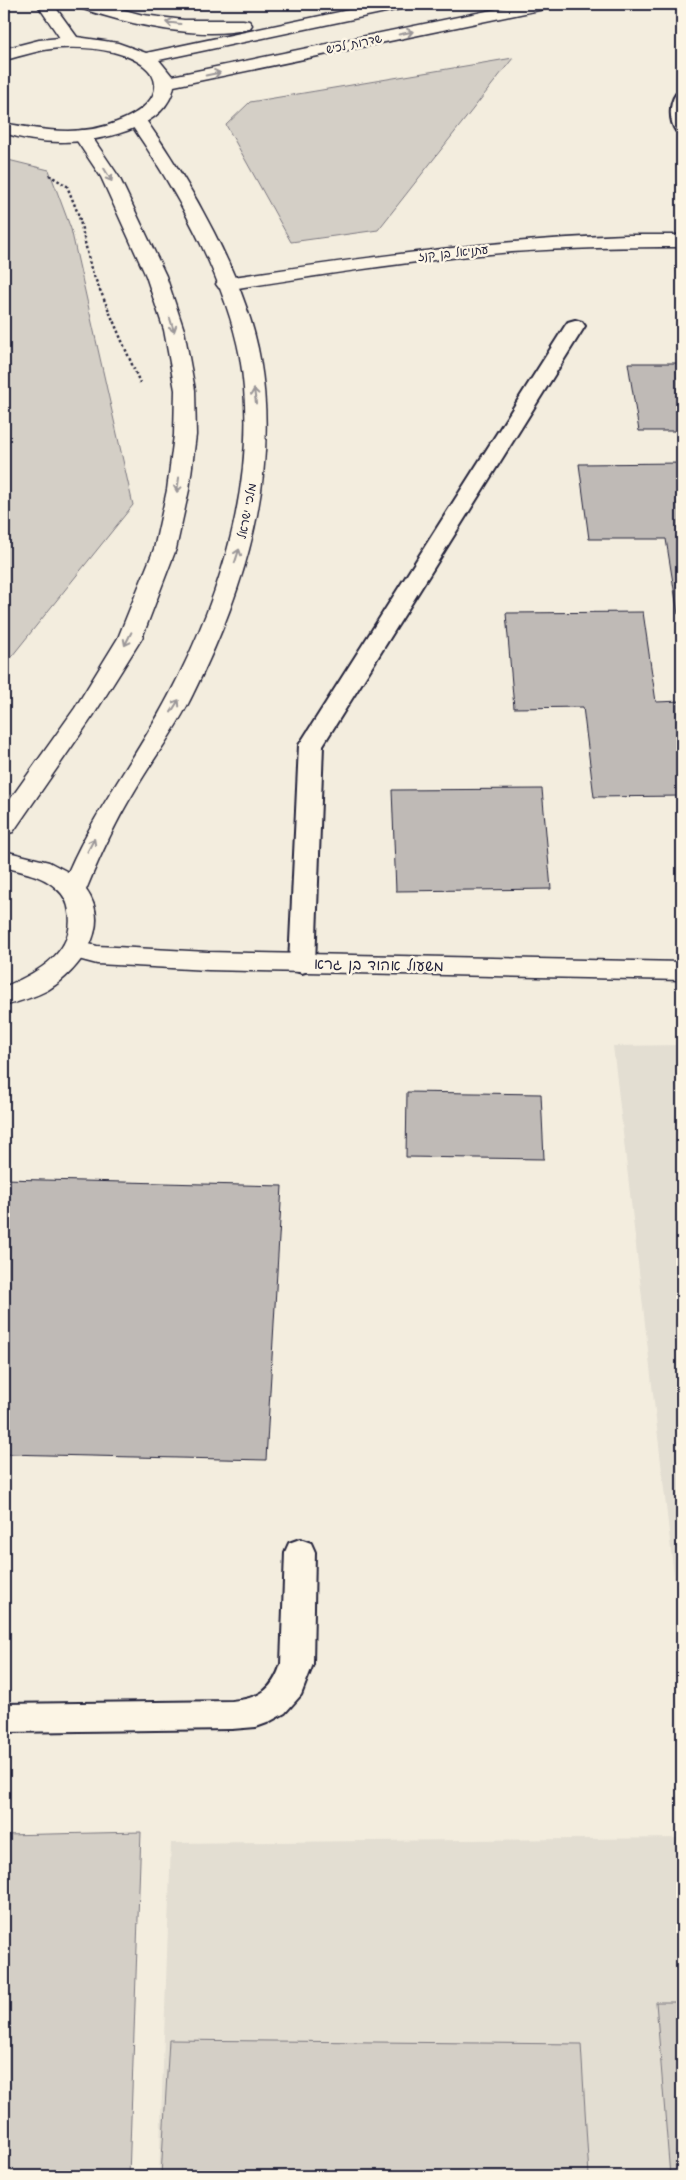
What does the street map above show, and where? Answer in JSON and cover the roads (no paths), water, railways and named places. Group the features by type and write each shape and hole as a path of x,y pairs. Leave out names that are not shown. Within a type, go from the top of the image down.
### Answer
{"street":[{"path":"46,4 72,42"},
{"path":"86,4 103,10 145,19 177,24 219,27 344,14"},
{"path":"145,58 344,14 400,4"},
{"name":"שדרות לכיש","path":"165,83 544,4"},
{"path":"4,128 45,136 82,135 112,129 137,120 150,112 164,93 165,83 162,74 145,58 105,45 72,42 38,45 5,52"},
{"name":"מלכי ישראל","path":"73,890 89,850 128,781 180,697 217,620 241,545 255,473 257,411 250,358 238,311 183,190 158,149 137,120"},
{"path":"4,826 85,711 130,638 165,549 178,490 184,444 185,390 174,330 156,276 110,177 82,135"},
{"name":"עתניאל בן קנז","path":"226,284 479,249 575,242 682,241"},
{"path":"4,858 25,861 53,873 73,890 84,910 84,931 76,950 58,971 34,986 4,997"},
{"name":"משעול אהוד בן גרא","path":"76,950 106,955 302,964 682,971"}],"lane":[{"path":"682,98 679,110 682,127"},
{"path":"302,964 311,745 575,326"},
{"path":"4,1718 232,1715 256,1712 274,1703 290,1685 297,1664 300,1552"}]}
